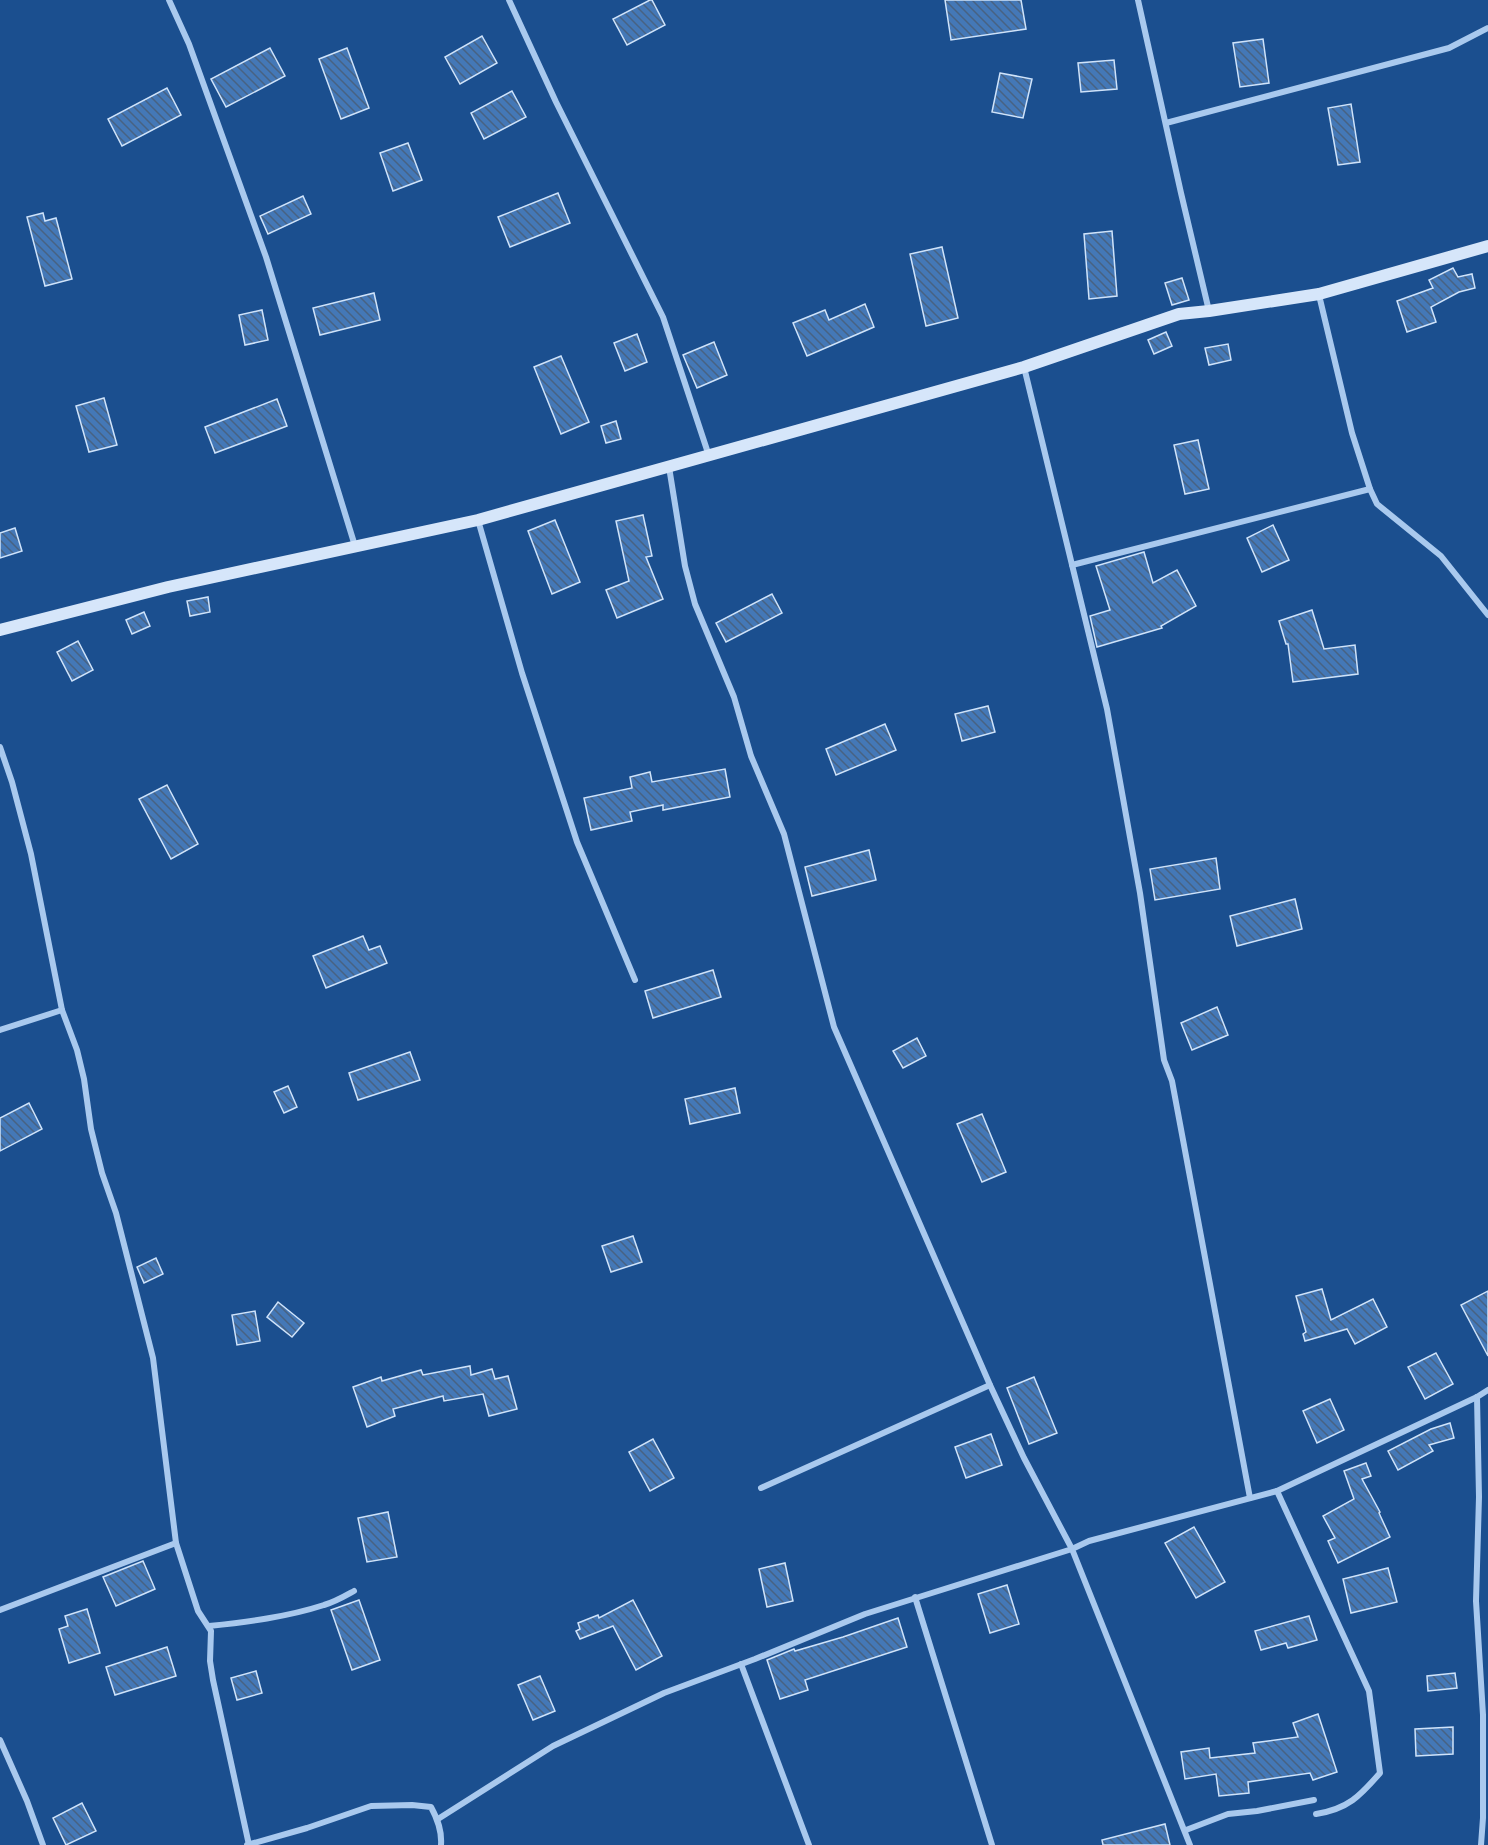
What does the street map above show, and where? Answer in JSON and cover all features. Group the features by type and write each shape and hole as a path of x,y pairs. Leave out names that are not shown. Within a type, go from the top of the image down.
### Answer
{"street":[{"path":"170,0 189,44 266,257 355,547"},
{"path":"509,0 556,102 663,317 709,456"},
{"path":"1138,0 1180,193 1209,311"},
{"path":"1166,123 1449,48 1488,28"},
{"path":"0,630 168,588 478,520 1024,367 1179,314 1318,294 1488,246"},
{"path":"1318,294 1352,433 1377,504 1441,556 1488,615"},
{"path":"1024,367 1107,709 1140,893 1164,1060 1172,1081 1250,1498"},
{"path":"669,467 685,566 695,604 734,697 750,756 784,834 834,1027 990,1385 1024,1458 1072,1549 1186,1830 1190,1845"},
{"path":"1072,565 1370,489"},
{"path":"478,520 522,673 577,842 635,980"},
{"path":"0,747 31,854 62,1010 77,1050 84,1079 91,1129 102,1173 116,1213 153,1358 176,1543 198,1611 209,1626 212,1638 210,1661 213,1680 248,1845 372,1806 412,1805 431,1807 438,1819 441,1845"},
{"path":"0,1030 62,1010"},
{"path":"760,1488 990,1385"},
{"path":"438,1819 553,1746 664,1693 865,1614 915,1597 1072,1549 1089,1541 1276,1491 1488,1390"},
{"path":"1477,1397 1479,1497 1476,1601 1483,1715 1481,1845"},
{"path":"1276,1491 1369,1691 1380,1773 1361,1796 1334,1811 1316,1814"},
{"path":"0,1610 176,1543"},
{"path":"209,1626 252,1621 326,1605 354,1591"},
{"path":"915,1597 992,1845"},
{"path":"741,1664 809,1845"},
{"path":"0,1740 27,1801 43,1845"},
{"path":"1186,1830 1228,1814 1314,1800"}],"building":[{"path":"650,0 665,25 627,45 613,19"},
{"path":"945,0 1021,0 1026,29 951,40"},
{"path":"482,36 497,63 460,84 445,57"},
{"path":"1263,39 1269,83 1240,87 1233,43"},
{"path":"270,48 285,76 226,107 211,79"},
{"path":"347,48 369,108 341,119 319,59"},
{"path":"1114,60 1117,89 1081,92 1078,63"},
{"path":"1000,73 1032,79 1023,118 992,112"},
{"path":"167,88 181,115 122,146 108,119"},
{"path":"512,91 526,117 484,139 471,113"},
{"path":"1351,104 1360,162 1338,165 1328,108"},
{"path":"408,143 422,180 393,191 380,153"},
{"path":"558,193 570,223 510,247 498,217"},
{"path":"303,196 311,214 268,234 260,216"},
{"path":"43,213 45,221 56,218 72,279 45,286 27,217"},
{"path":"1112,231 1117,296 1089,299 1084,234"},
{"path":"942,247 958,318 926,326 910,254"},
{"path":"1453,268 1458,277 1472,274 1475,288 1459,292 1431,307 1436,322 1407,332 1397,301 1433,288 1429,280"},
{"path":"1182,278 1189,300 1172,305 1165,283"},
{"path":"374,293 380,320 320,335 313,308"},
{"path":"865,304 874,327 807,356 793,323 825,310 829,320"},
{"path":"262,310 268,340 245,345 239,315"},
{"path":"1166,332 1172,346 1154,354 1148,340"},
{"path":"637,334 647,362 625,371 614,343"},
{"path":"714,342 727,375 697,388 683,355"},
{"path":"1228,344 1231,360 1209,365 1205,348"},
{"path":"561,356 589,422 561,434 534,367"},
{"path":"104,398 117,445 89,452 76,406"},
{"path":"277,399 287,426 215,453 205,427"},
{"path":"616,421 621,439 606,443 601,426"},
{"path":"1198,440 1209,489 1185,494 1174,445"},
{"path":"643,515 652,556 646,557 663,599 617,618 606,590 629,581 616,521"},
{"path":"555,520 580,582 552,594 528,531"},
{"path":"1273,525 1289,560 1262,572 1247,538"},
{"path":"15,528 22,551 0,558 0,533"},
{"path":"1144,552 1153,583 1177,570 1196,606 1161,626 1162,628 1097,647 1090,616 1110,610 1096,566"},
{"path":"772,594 782,613 726,642 716,623"},
{"path":"208,597 210,612 190,616 187,601"},
{"path":"1312,610 1324,649 1355,645 1358,674 1293,682 1288,644 1286,644 1279,621"},
{"path":"144,612 150,626 132,634 126,620"},
{"path":"78,641 93,670 72,681 57,652"},
{"path":"988,706 995,732 962,741 955,714"},
{"path":"885,724 896,750 836,775 826,749"},
{"path":"725,769 730,797 663,810 663,805 630,812 632,821 591,830 584,798 632,788 630,777 650,772 652,782"},
{"path":"167,785 198,844 171,859 139,799"},
{"path":"869,850 876,880 812,896 805,867"},
{"path":"1216,858 1220,889 1155,900 1150,869"},
{"path":"1295,899 1302,929 1237,946 1230,916"},
{"path":"363,936 369,950 380,946 387,963 326,988 313,956"},
{"path":"713,970 721,997 653,1018 645,991"},
{"path":"1217,1007 1228,1035 1192,1050 1181,1023"},
{"path":"917,1038 926,1056 903,1068 893,1051"},
{"path":"410,1052 420,1080 358,1100 349,1073"},
{"path":"288,1086 297,1107 284,1113 274,1092"},
{"path":"735,1088 740,1113 690,1124 685,1099"},
{"path":"29,1103 42,1129 0,1151 0,1118"},
{"path":"982,1114 1006,1172 982,1182 957,1124"},
{"path":"633,1236 642,1262 611,1272 602,1246"},
{"path":"156,1258 163,1274 144,1283 137,1267"},
{"path":"1322,1289 1331,1320 1373,1299 1387,1327 1355,1344 1347,1329 1305,1341 1303,1334 1306,1332 1296,1296"},
{"path":"1488,1291 1488,1356 1461,1305"},
{"path":"278,1302 304,1323 292,1337 267,1317"},
{"path":"255,1311 260,1341 237,1345 232,1315"},
{"path":"1436,1353 1453,1384 1425,1399 1408,1367"},
{"path":"470,1366 471,1375 492,1369 495,1379 508,1376 517,1409 489,1416 483,1394 444,1401 443,1396 393,1409 395,1416 367,1427 353,1387 381,1377 382,1381 421,1370 423,1375"},
{"path":"1034,1377 1057,1433 1029,1444 1007,1388"},
{"path":"1330,1399 1344,1430 1317,1443 1303,1411"},
{"path":"1450,1423 1454,1438 1429,1445 1433,1451 1398,1470 1388,1451 1431,1429"},
{"path":"991,1434 1002,1465 966,1478 955,1447"},
{"path":"653,1439 674,1478 650,1491 629,1452"},
{"path":"1366,1463 1371,1476 1362,1479 1380,1512 1390,1537 1338,1563 1328,1541 1335,1538 1323,1516 1354,1499 1344,1471"},
{"path":"388,1512 397,1557 367,1562 358,1518"},
{"path":"1194,1527 1225,1582 1196,1598 1165,1543"},
{"path":"143,1561 155,1589 116,1606 103,1577"},
{"path":"785,1563 793,1601 767,1607 759,1569"},
{"path":"1388,1568 1397,1602 1351,1613 1343,1579"},
{"path":"1007,1585 1019,1624 990,1633 978,1594"},
{"path":"359,1600 380,1660 352,1670 331,1610"},
{"path":"633,1600 662,1656 636,1670 613,1626 580,1639 576,1631 580,1629 578,1623 598,1615 599,1618"},
{"path":"87,1609 100,1653 69,1663 59,1629 68,1626 65,1616"},
{"path":"1309,1616 1317,1640 1288,1648 1286,1643 1261,1650 1255,1631"},
{"path":"898,1618 907,1647 805,1680 808,1690 780,1699 767,1660 794,1649 795,1651 843,1637"},
{"path":"167,1647 176,1676 115,1695 106,1667"},
{"path":"256,1671 262,1693 237,1700 231,1678"},
{"path":"1455,1673 1457,1688 1428,1691 1427,1676"},
{"path":"540,1676 555,1711 533,1720 518,1685"},
{"path":"1318,1714 1337,1772 1313,1780 1310,1773 1248,1782 1249,1793 1219,1796 1216,1774 1185,1779 1181,1752 1209,1748 1210,1758 1255,1753 1253,1743 1298,1737 1293,1723"},
{"path":"1453,1727 1453,1754 1416,1756 1415,1729"},
{"path":"82,1803 96,1831 66,1845 53,1818"},
{"path":"1165,1824 1170,1845 1103,1845 1102,1840"}]}
